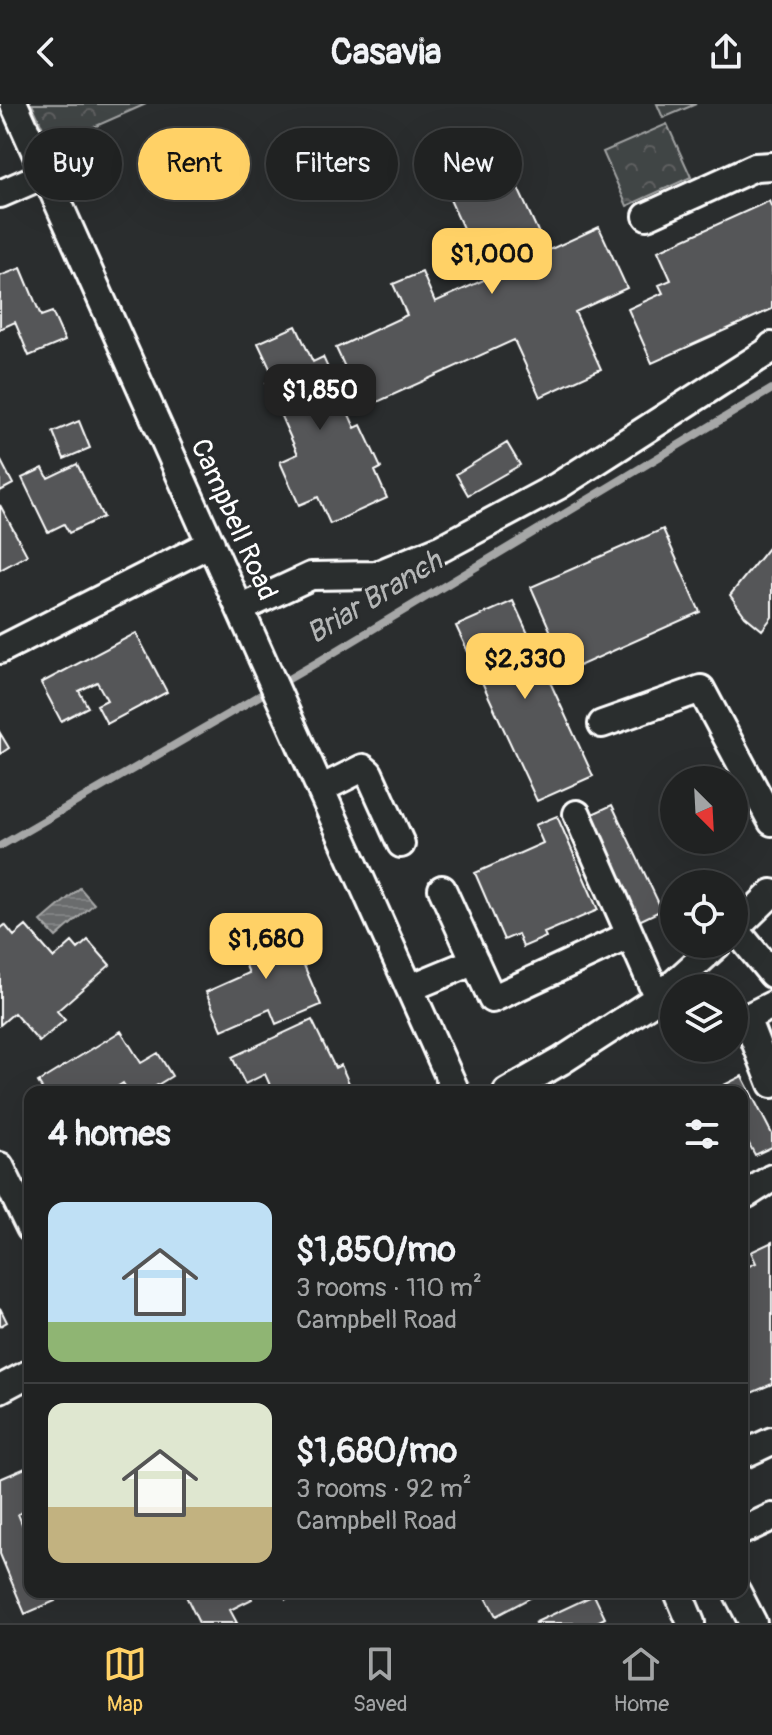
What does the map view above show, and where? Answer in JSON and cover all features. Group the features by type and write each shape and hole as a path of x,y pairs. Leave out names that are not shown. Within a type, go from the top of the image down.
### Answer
{"street":[{"name":"Campbell Road","path":"14,104 25,128"},
{"path":"647,216 755,167 772,166"},
{"path":"0,194 24,184"},
{"name":"Campbell Road","path":"58,200 453,1086"},
{"path":"240,609 311,576 376,575 442,548 558,486 772,346"},
{"path":"0,650 211,543"},
{"path":"602,724 701,689 772,822"},
{"path":"321,789 363,768 369,773 401,844"},
{"path":"577,814 658,998"},
{"path":"442,889 492,999 630,935"},
{"path":"748,916 772,893"},
{"path":"748,952 772,974"},
{"path":"517,1086 658,998 702,958"},
{"path":"410,988 475,961"},
{"path":"772,1005 746,1018 772,1084"},
{"path":"0,1166 24,1216"},
{"path":"748,1193 772,1178"},
{"path":"0,1389 24,1376"},
{"path":"748,1452 772,1441"},
{"path":"748,1527 772,1517"},
{"path":"681,1598 691,1623"},
{"path":"740,1598 753,1623"}],"green space":[{"path":"32,104 146,104 92,128 43,128"},
{"path":"657,104 696,104 663,118"},
{"path":"667,124 691,177 627,206 603,152"}],"shaded area":[{"path":"80,888 94,904 56,937 41,921"}],"building":[{"path":"522,197 547,251 599,227 627,288 575,312 601,369 540,397 514,340 364,408 336,348 407,315 393,284 422,272 435,302 486,279 450,200 522,200"},
{"path":"769,201 772,208 772,309 652,363 628,309 663,293 659,285 671,280 658,251"},
{"path":"21,268 41,316 52,312 65,341 29,356 15,322 0,329 0,276"},
{"path":"296,326 313,362 323,357 355,428 361,425 381,468 375,471 387,498 330,524 318,497 299,505 280,462 298,454 266,383 275,379 258,343"},
{"path":"79,421 90,448 64,459 53,432"},
{"path":"507,443 520,465 468,495 456,474"},
{"path":"0,459 13,484 0,491"},
{"path":"77,464 103,517 69,533 64,524 48,532 22,478 43,468 48,478"},
{"path":"0,505 27,555 0,570"},
{"path":"663,529 700,612 568,671 531,587"},
{"path":"768,548 772,551 772,617 762,630 745,616 730,595"},
{"path":"513,601 593,776 537,801 456,626"},
{"path":"136,633 167,692 107,724 97,705 107,700 97,682 79,691 88,707 61,721 41,683"},
{"path":"0,733 9,748 0,754"},
{"path":"612,805 660,911 639,921 588,816"},
{"path":"557,816 598,910 544,933 546,937 523,947 518,934 504,940 475,873 543,843 535,825"},
{"path":"285,921 321,1005 276,1024 270,1009 222,1030 206,992 249,973 236,942"},
{"path":"5,925 14,936 26,926 54,958 72,942 78,949 88,940 110,965 57,1011 65,1020 39,1042 14,1013 0,1025 0,929"},
{"path":"312,1020 335,1068 341,1065 350,1086 270,1086 265,1074 245,1084 232,1057"},
{"path":"121,1031 141,1063 158,1053 172,1076 156,1086 125,1086 123,1083 118,1086 40,1086 38,1082"},
{"path":"742,1076 747,1086 722,1086"},
{"path":"748,1088 772,1134 772,1147 755,1155 748,1142"},
{"path":"772,1242 772,1384 748,1394 748,1266 756,1263 751,1252"},
{"path":"0,1308 7,1322 0,1326"},
{"path":"24,1469 24,1512 18,1514 24,1528 24,1598 54,1598 55,1601 25,1614 0,1554 0,1479"},
{"path":"187,1598 252,1598 230,1610 237,1623 199,1623"},
{"path":"486,1598 530,1598 496,1616"},
{"path":"588,1598 595,1598 605,1618 595,1623 534,1623"}],"waterway":[{"name":"Briar Branch","path":"0,846 318,662 772,389"}]}
